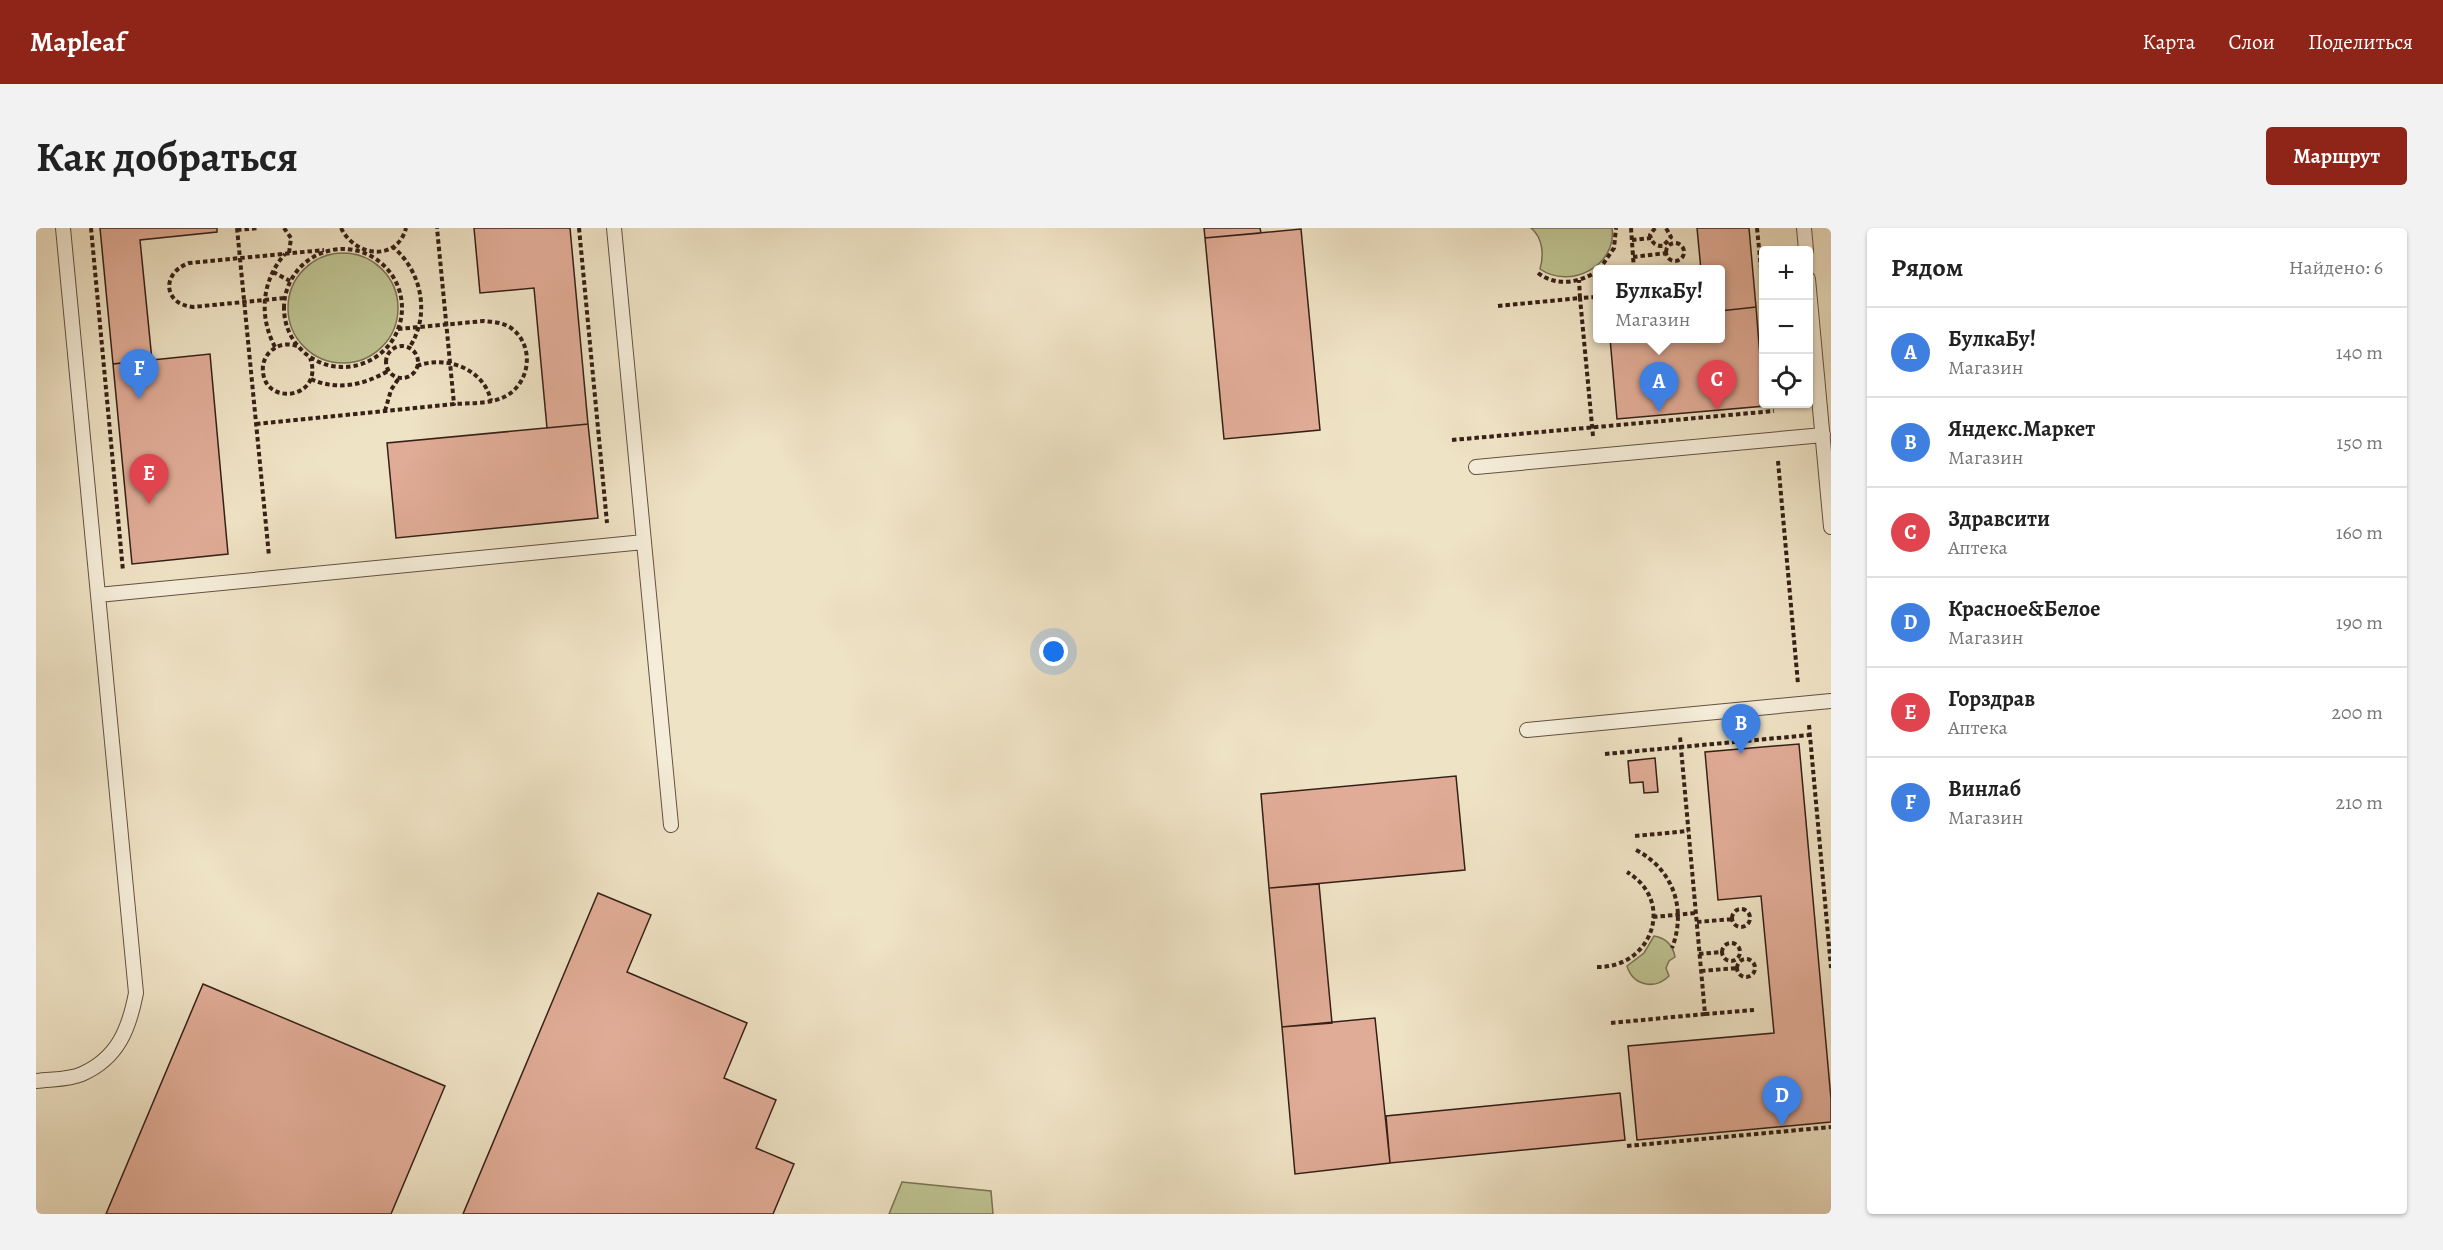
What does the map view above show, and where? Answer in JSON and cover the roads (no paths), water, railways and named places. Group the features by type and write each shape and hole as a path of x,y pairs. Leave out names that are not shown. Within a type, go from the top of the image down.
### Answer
{"lane":[{"path":"36,1082 81,1075 112,1055 130,1023 136,993 63,228"},
{"path":"614,228 671,825"},
{"path":"1804,228 1806,246"},
{"path":"1811,300 1831,527"},
{"path":"1476,467 1823,435"},
{"path":"98,596 644,542"},
{"path":"1527,730 1831,702"}],"place":[{"name":"Винлаб","path":"139,399"},
{"name":"Здравсити","path":"1717,410"},
{"name":"БулкаБу!","path":"1659,412"},
{"name":"Горздрав","path":"149,504"},
{"name":"Яндекс.Маркет","path":"1741,754"},
{"name":"Красное&Белое","path":"1782,1126"}]}
